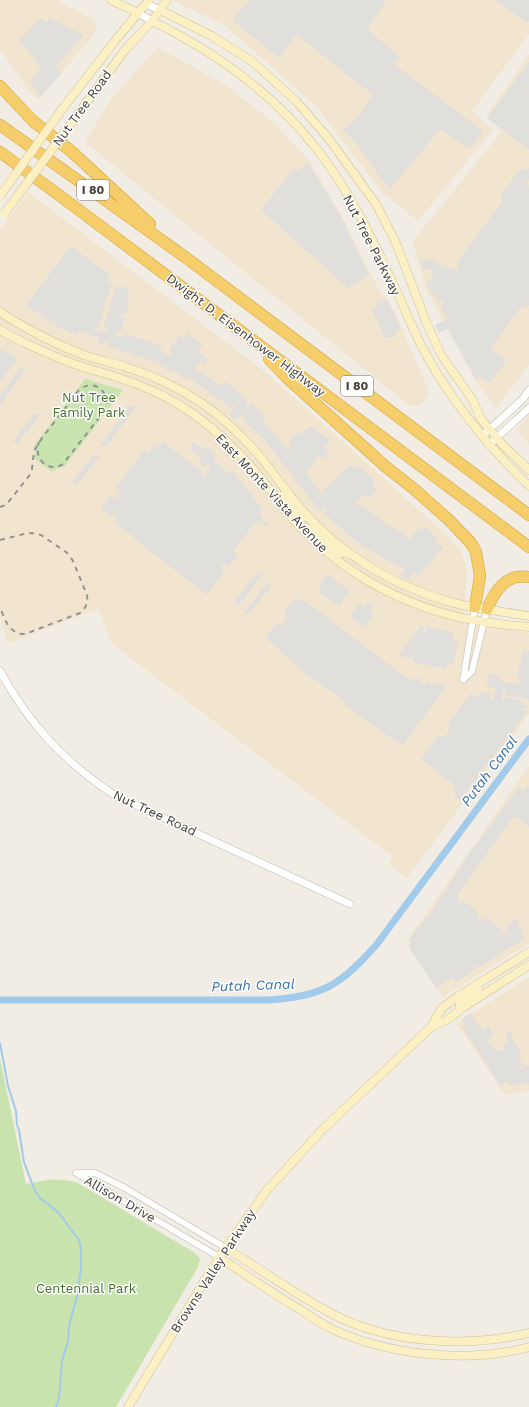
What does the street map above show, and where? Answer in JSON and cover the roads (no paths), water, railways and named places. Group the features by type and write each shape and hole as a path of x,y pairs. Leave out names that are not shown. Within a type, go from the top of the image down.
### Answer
{"highway":[{"path":"0,82 10,98"},
{"path":"0,86 33,121 70,151 186,257"},
{"name":"Dwight D. Eisenhower Highway","path":"0,125 186,257 529,515"},
{"name":"Dwight D. Eisenhower Highway","path":"0,152 529,547"},
{"path":"0,156 36,178"},
{"path":"246,335 286,377 449,520 472,543 476,552 480,576 481,608"},
{"path":"481,608 493,597 505,581 514,577 529,577"}],"main road":[{"path":"111,0 138,13"},
{"name":"Nut Tree Road","path":"2,217 124,51 152,21 167,0"},
{"name":"Nut Tree Road","path":"0,196 60,112 138,13 145,1"},
{"name":"Nut Tree Parkway","path":"160,10 212,36 253,62 296,101 329,139 376,204 396,243 427,324 441,355 472,399 481,419 497,438 529,470"},
{"name":"Nut Tree Parkway","path":"152,21 182,35 247,78 294,122 320,153 363,222 426,356 463,412 489,445 529,486"},
{"name":"East Monte Vista Avenue","path":"0,312 31,330 78,353 151,376 169,384 203,404 219,416 253,448 320,530 351,554 378,571 408,587 458,604 529,616"},
{"name":"East Monte Vista Avenue","path":"0,330 55,357 76,365 116,376 155,392 176,403 207,424 224,439 255,472 302,530 335,560 384,590 441,612 484,622 529,627"},
{"path":"255,472 265,475 296,515 301,518 308,516"},
{"path":"302,530 306,528 310,529 338,553 351,554"},
{"name":"Browns Valley Parkway","path":"128,1407 219,1257 267,1190 322,1130 431,1027 442,1008 457,996 529,952"},
{"path":"504,981 507,975 529,960"},
{"name":"Browns Valley Parkway","path":"431,1027 447,1020 529,965"},
{"path":"460,1010 460,1003 486,983 488,977"},
{"name":"Allison Drive","path":"226,1248 328,1312 352,1323 384,1333 417,1339 477,1342 503,1339 529,1333"},
{"name":"Allison Drive","path":"219,1257 272,1293 330,1328 375,1344 433,1355 492,1354 529,1347"}],"street":[{"name":"Nut Tree Parkway","path":"145,1 160,10"},
{"name":"Nut Tree Parkway","path":"138,13 152,21"},
{"path":"482,436 522,399 529,390"},
{"path":"489,445 529,408"},
{"path":"481,608 484,622 472,670 463,680 473,620 481,608"},
{"name":"Nut Tree Road","path":"0,671 35,726 63,756 95,783 116,796 350,904"},
{"name":"Allison Drive","path":"219,1257 76,1173 95,1173 125,1188 226,1248"}],"waterway":[{"name":"Putah Canal","path":"0,1000 268,1000 303,996 330,986 342,979 365,958 377,944 529,739"},
{"path":"0,1043 8,1086 16,1111 24,1162 35,1191 40,1198 59,1213 79,1240 81,1249 81,1268 77,1296 69,1326 68,1341 62,1361 59,1398 56,1407"}],"railway":[{"path":"0,507 6,505 29,476 32,469 34,451 42,438 79,390 90,385 100,388 106,397 106,409 63,464 57,467 52,467 43,462 38,453 38,448 39,442"},
{"path":"0,540 28,533 41,535 69,555 87,595 87,603 80,613 25,634 15,632 11,629 0,607"}],"park label":[{"name":"Nut Tree Family Park","path":"89,404"},
{"name":"Centennial Park","path":"86,1288"}]}
